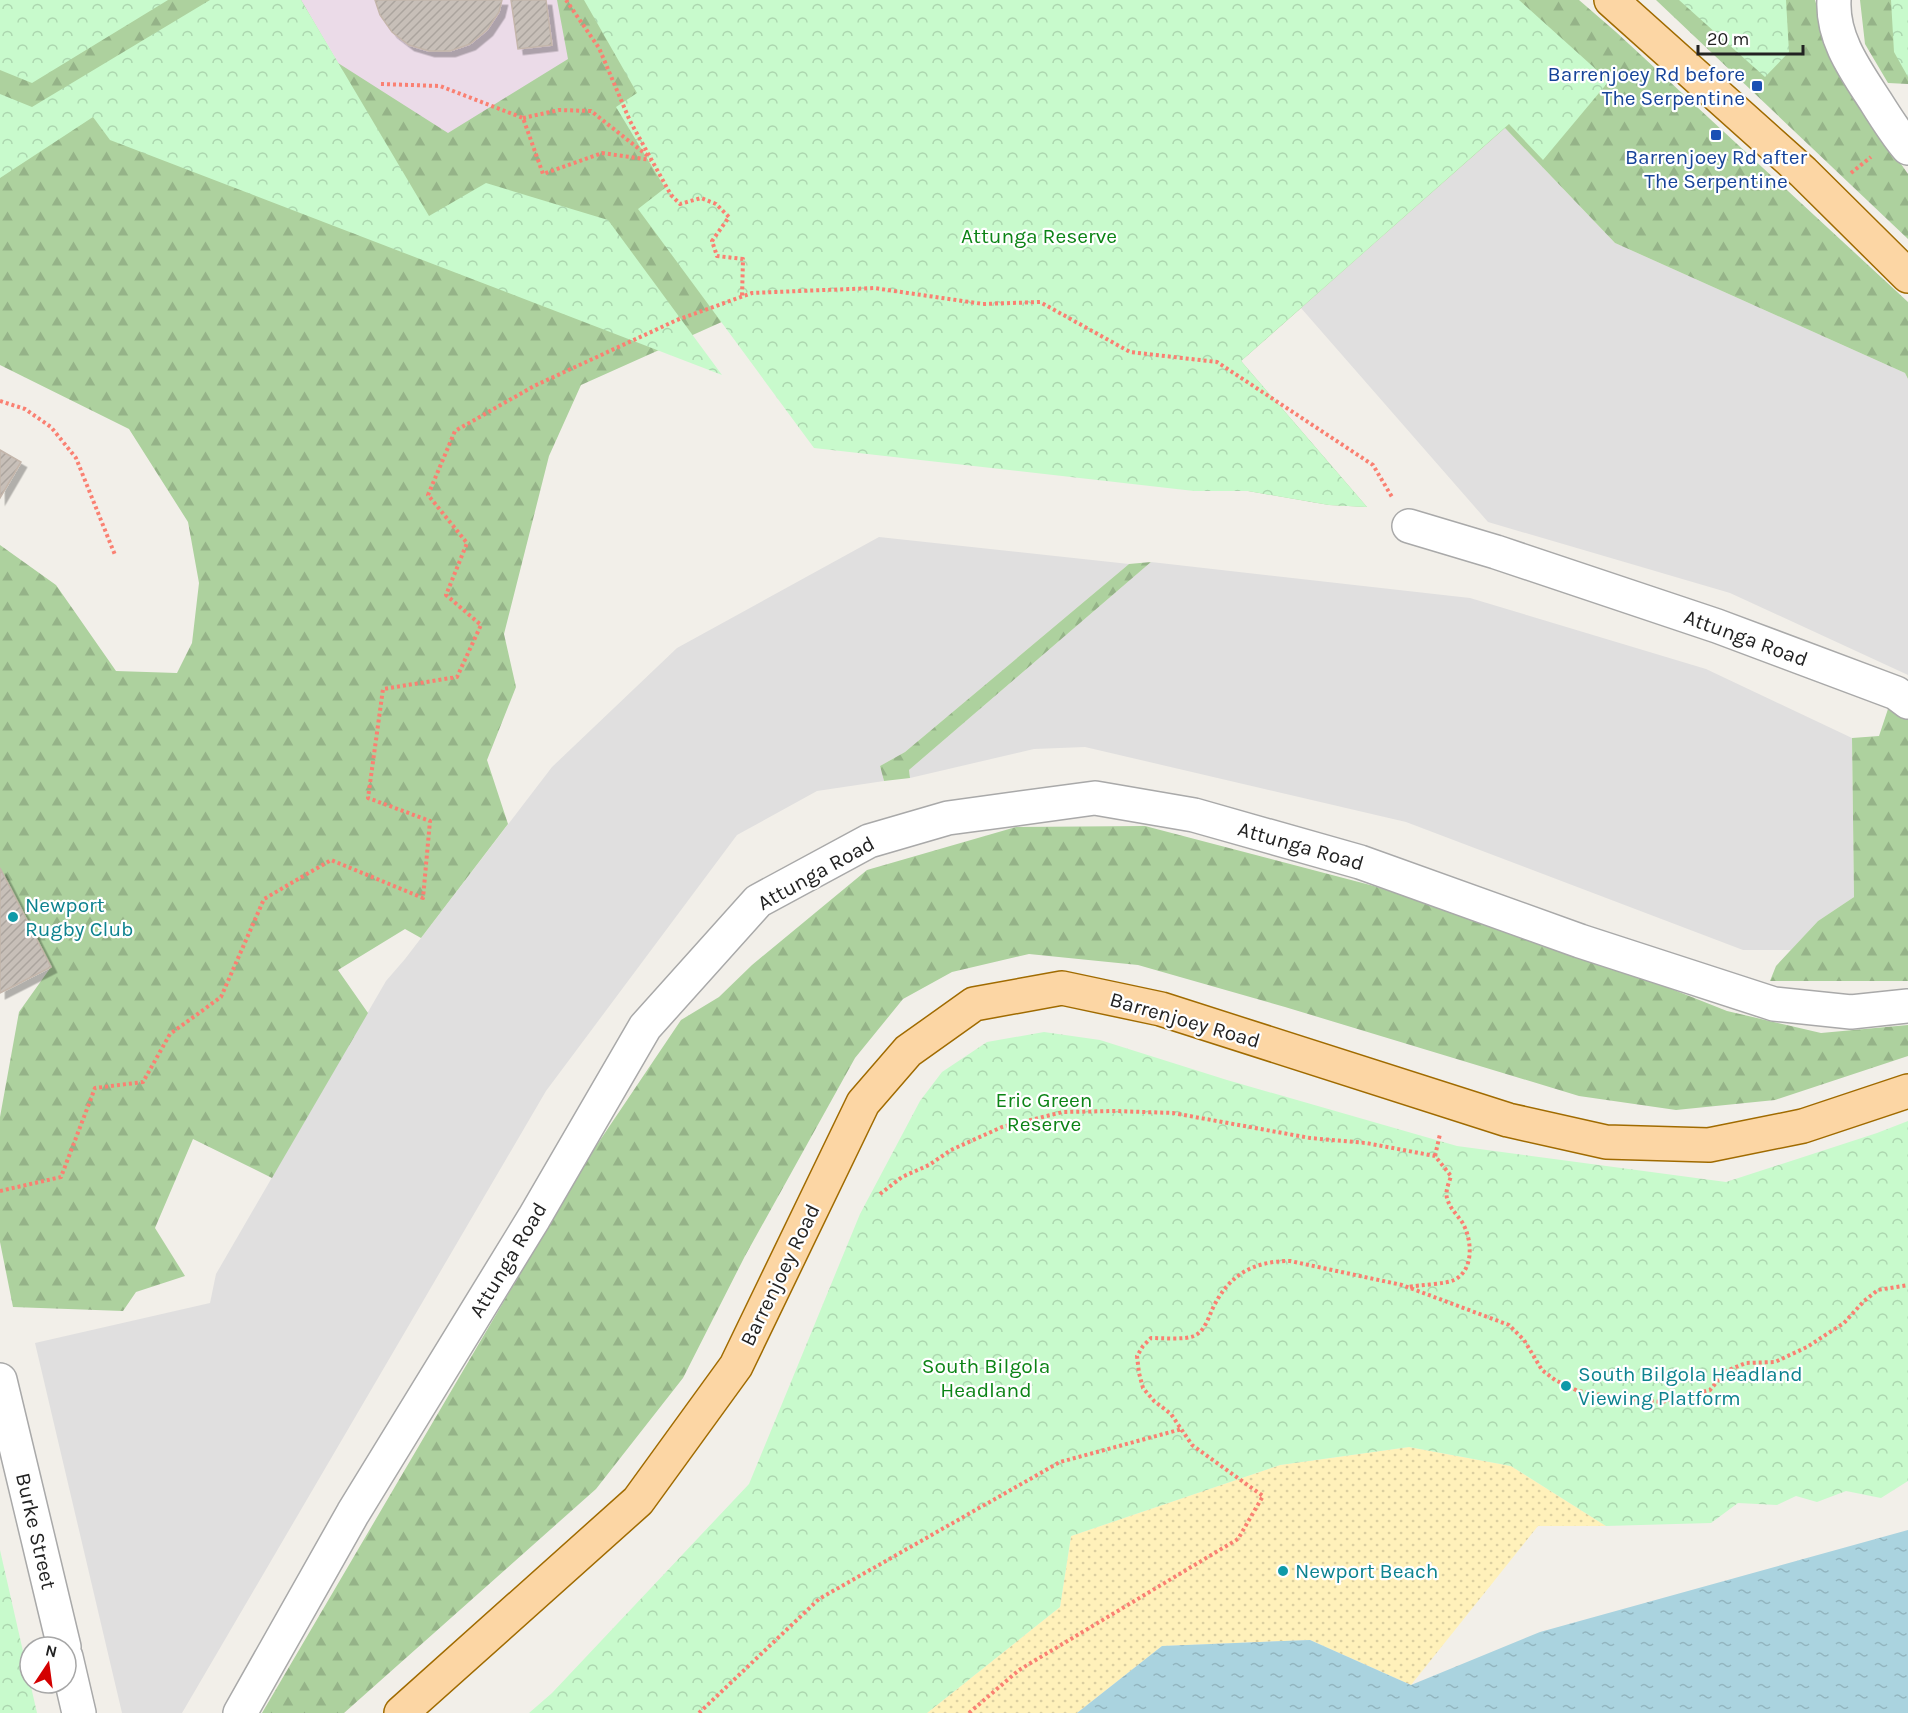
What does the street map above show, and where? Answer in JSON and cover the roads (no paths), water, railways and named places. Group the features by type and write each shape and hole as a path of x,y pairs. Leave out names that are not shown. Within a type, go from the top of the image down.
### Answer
{"main road":[{"path":"1611,0 1794,164 1908,276"},
{"name":"Barrenjoey Road","path":"401,1713 638,1501 736,1366 862,1103 908,1052 974,1004 1062,988 1161,1009 1508,1120 1606,1142 1709,1145 1803,1126 1908,1091"}],"street":[{"path":"1834,0 1839,38 1853,67 1903,142"},
{"name":"Attunga Road","path":"1409,526 1496,552 1718,626 1896,693 1908,702"},
{"name":"Attunga Road","path":"240,1713 353,1513 534,1218 645,1026 758,901 869,841 948,818 1095,798 1194,816 1360,861 1580,941 1774,1004 1851,1012 1908,1006"},
{"name":"Burke Street","path":"0,1380 61,1635"},
{"path":"76,1695 80,1713"}],"water":[{"path":"1908,1530 1908,1713 1077,1713 1162,1646 1310,1640 1411,1685 1540,1632"}],"place":[{"name":"Barrenjoey Rd before The Serpentine","path":"1757,86"},
{"name":"Barrenjoey Rd after The Serpentine","path":"1716,135"},
{"name":"Newport Rugby Club","path":"13,917"},
{"name":"South Bilgola Headland Viewing Platform","path":"1566,1386"},
{"name":"Newport Beach","path":"1283,1571"}],"park label":[{"name":"Attunga Reserve","path":"1039,236"},
{"name":"Eric Green Reserve","path":"1044,1112"},
{"name":"South Bilgola Headland","path":"986,1378"}]}
